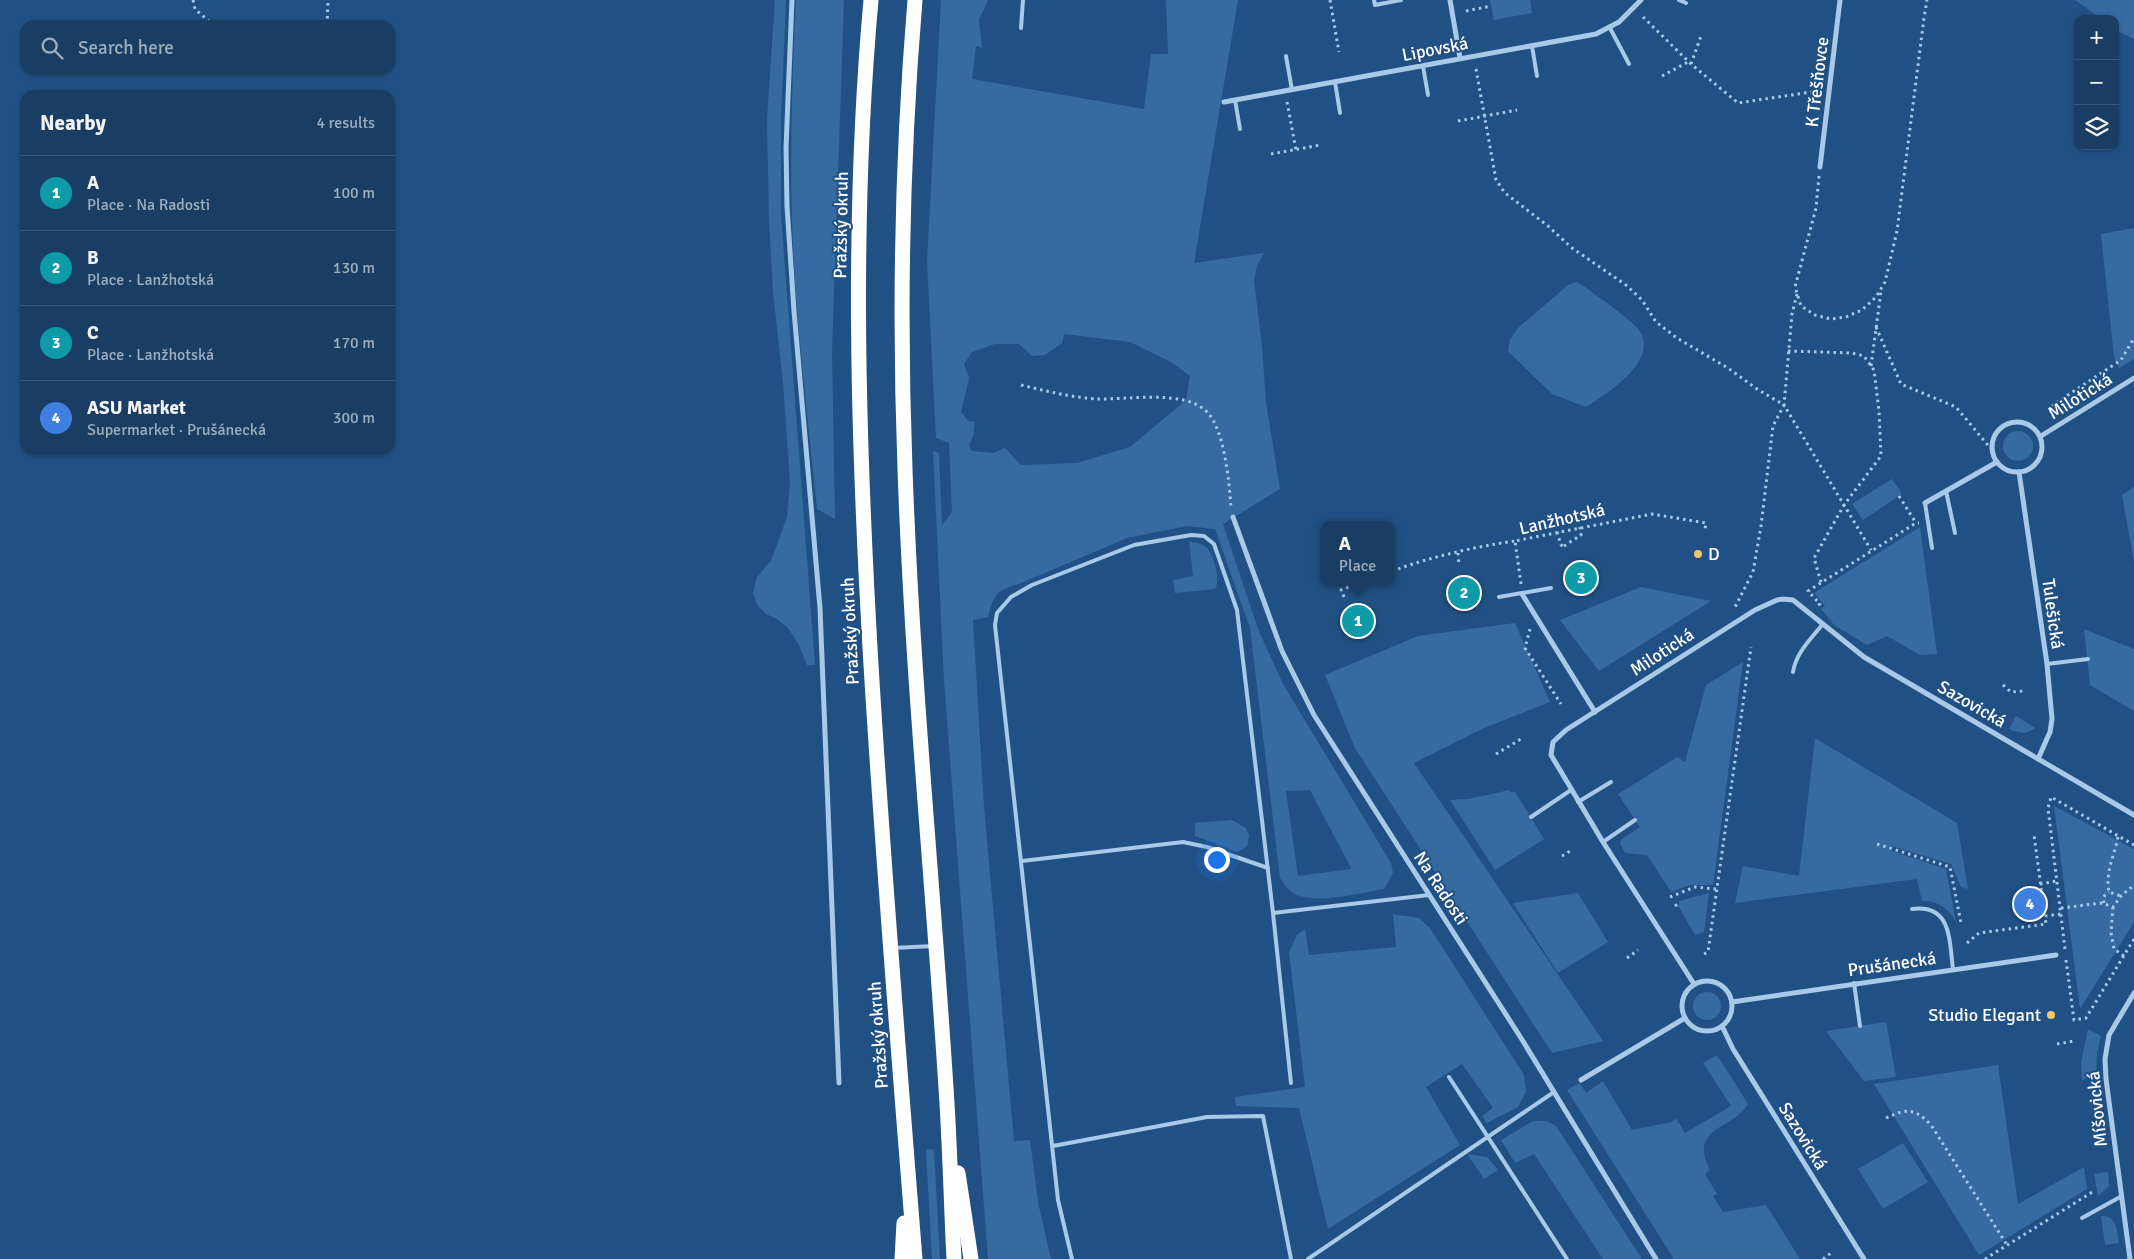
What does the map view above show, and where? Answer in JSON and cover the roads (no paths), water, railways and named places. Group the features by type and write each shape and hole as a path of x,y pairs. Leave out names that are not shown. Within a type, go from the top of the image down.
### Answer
{"highway":[{"name":"Pražský okruh","path":"871,0 865,65 860,182 858,370 864,550 876,750 915,1259"},
{"path":"915,0 909,72 904,182 904,456 914,655 946,1090 954,1259"},
{"path":"946,1090 971,1259"},
{"path":"902,1259 907,1172"}],"street":[{"path":"792,0 786,148 790,258 820,608 839,1083"},
{"path":"1450,0 1460,58"},
{"name":"Lipovská","path":"1224,102 1596,34 1610,28 1626,17 1641,0"},
{"name":"K Třešňovce","path":"1820,167 1840,0"},
{"name":"Milotická","path":"2041,436 2134,378"},
{"name":"Milotická","path":"1997,462 1992,450 1996,433 2008,423 2023,422 2036,430 2041,436 2043,450 2037,463 2032,468 2019,472"},
{"path":"1925,503 1997,462 2003,468 2019,472"},
{"name":"Tulešická","path":"2019,472 2047,664 2052,719 2050,732 2038,758"},
{"name":"Na Radosti","path":"1233,517 1282,651 1314,715 1554,1092 1656,1259"},
{"path":"1522,594 1595,712"},
{"name":"Milotická","path":"1571,790 1551,755 1551,746 1555,739 1736,621 1768,603 1788,599 1803,608"},
{"name":"Sazovická","path":"1803,608 1822,626 1864,657 2134,815"},
{"path":"1571,790 1694,984"},
{"name":"Prušánecká","path":"1732,1002 2056,955"},
{"path":"1710,981 1718,983 1725,988 1732,1002 1730,1015 1722,1026 1706,1031 1698,1029 1685,1018 1682,1011 1684,996 1694,984 1710,981"},
{"name":"Míšovická","path":"2130,1259 2105,1059 2109,1035 2134,993"},
{"path":"1581,1080 1685,1018"},
{"name":"Sazovická","path":"1722,1026 1733,1049 1864,1259"}],"lane":[{"path":"1021,28 1023,0"},
{"path":"1374,0 1375,5 1401,0"},
{"path":"1679,0 1686,3"},
{"path":"1610,28 1629,64"},
{"path":"1532,46 1537,76"},
{"path":"1286,56 1292,90"},
{"path":"1423,66 1428,95"},
{"path":"1334,82 1340,113"},
{"path":"1235,100 1240,129"},
{"path":"1946,491 1955,533"},
{"path":"1925,503 1932,548"},
{"path":"1072,1259 1058,1200 995,625 996,613 1011,598 1032,585 1134,545 1191,535 1204,536 1214,544 1237,610 1274,913 1291,1083"},
{"path":"1499,598 1551,588"},
{"path":"1793,672 1795,660 1822,626"},
{"path":"2047,664 2088,660"},
{"path":"1578,802 1611,782"},
{"path":"1531,817 1571,790"},
{"path":"1603,842 1635,820"},
{"path":"1022,861 1183,842 1207,847 1268,868"},
{"path":"1274,913 1430,895"},
{"path":"1912,909 1930,909 1941,917 1949,934 1953,969"},
{"path":"891,948 936,946"},
{"path":"1854,983 1860,1026"},
{"path":"1449,1077 1567,1259"},
{"path":"1308,1259 1554,1092"},
{"path":"1052,1146 1207,1117 1263,1116 1291,1259"},
{"path":"2082,1218 2122,1196"}],"place":[{"name":"D","path":"1698,554"},
{"name":"C","path":"1581,578"},
{"name":"B","path":"1464,593"},
{"name":"A","path":"1358,621"},
{"name":"ASU Market","path":"2030,904"},
{"name":"Studio Elegant","path":"2051,1015"}]}
